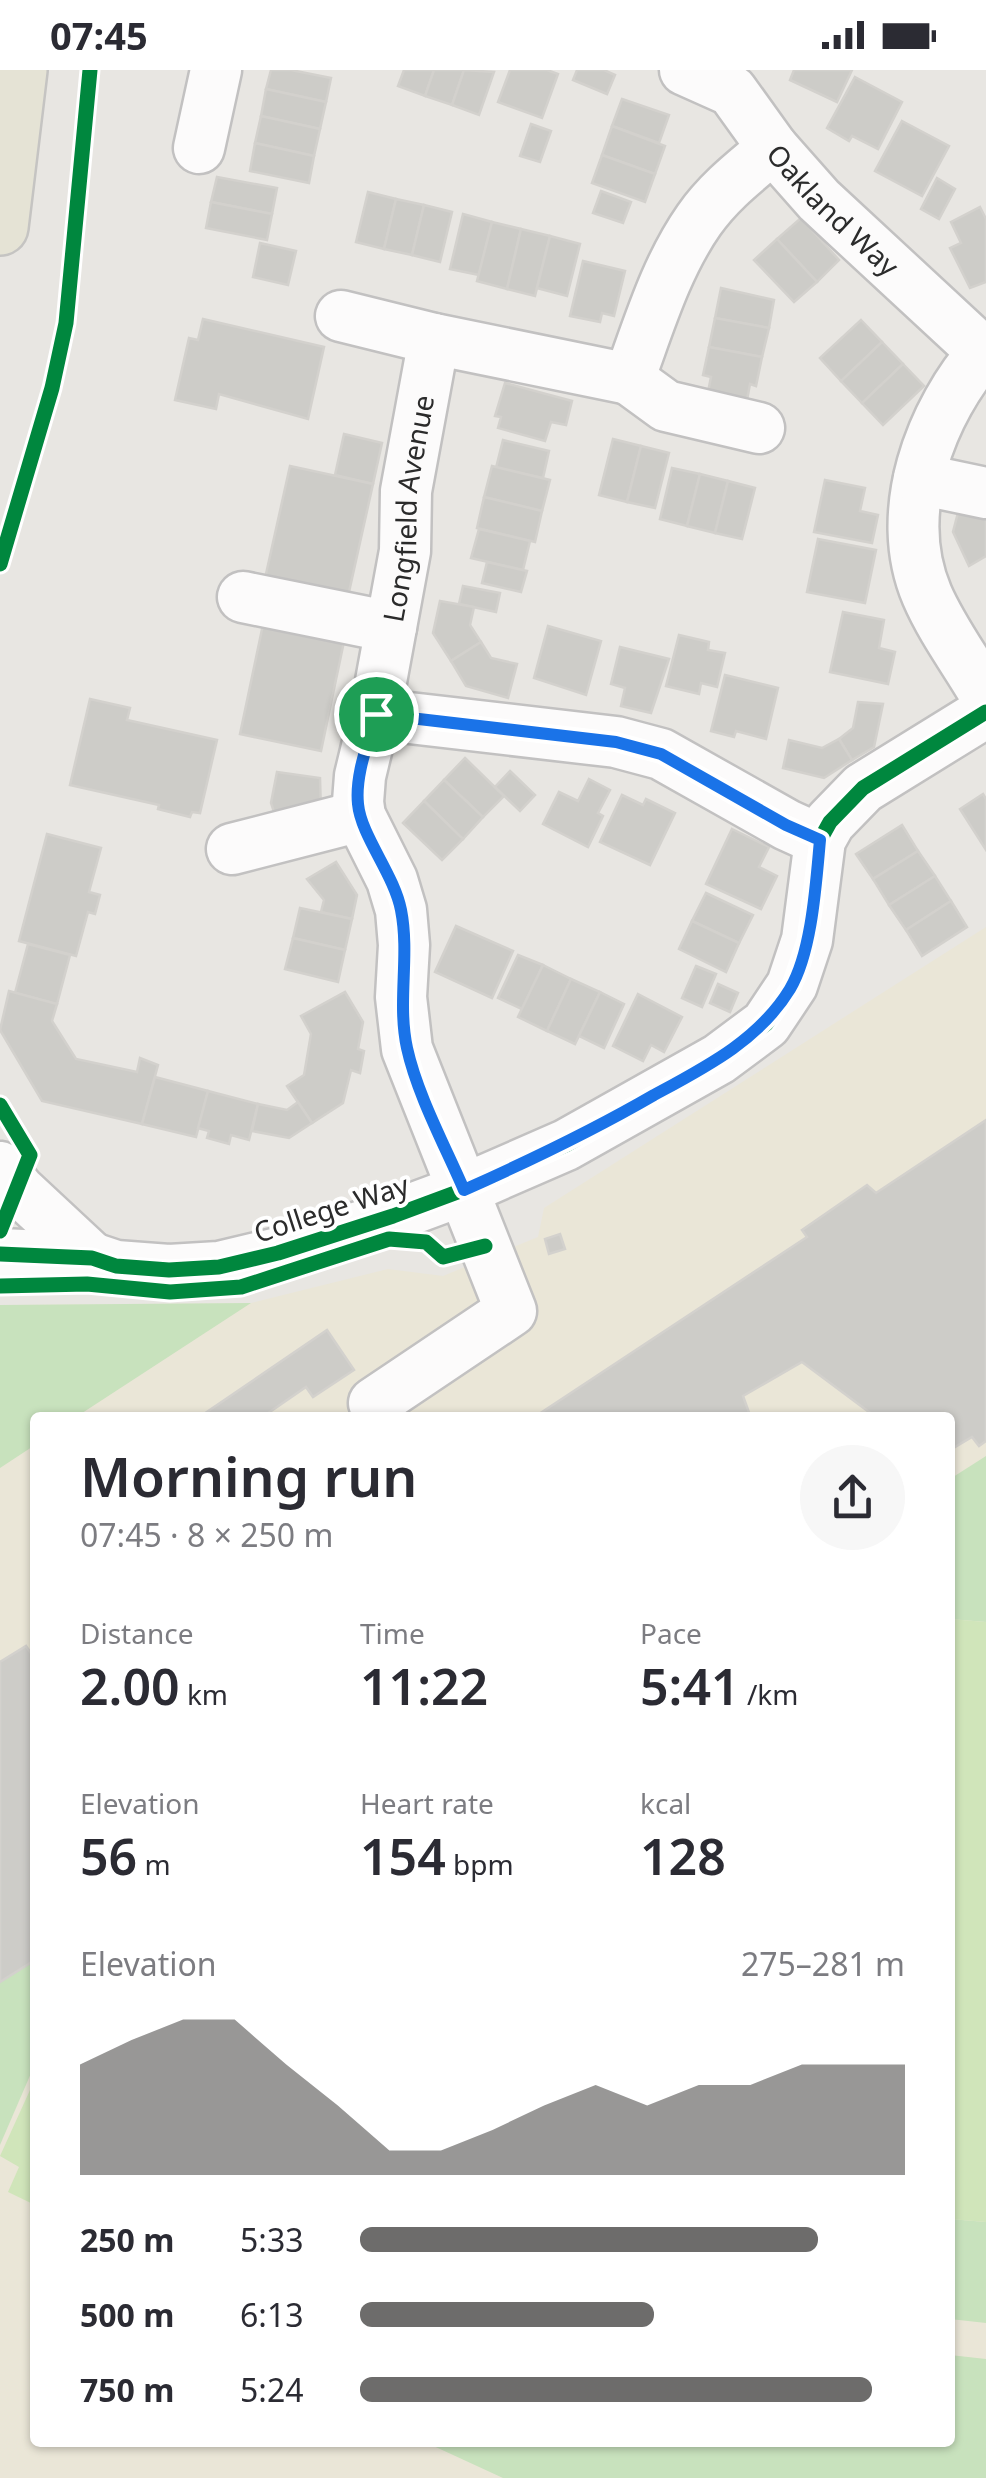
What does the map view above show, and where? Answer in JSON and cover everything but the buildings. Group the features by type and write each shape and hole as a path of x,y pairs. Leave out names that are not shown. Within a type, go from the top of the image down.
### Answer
{"main road":[{"path":"0,228 19,70"}],"street":[{"path":"199,148 216,70"},
{"name":"Oakland Way","path":"685,70 732,91 773,148 820,200 984,351"},
{"path":"629,378 677,256 700,218 728,186 773,148"},
{"path":"340,316 434,340 629,378 666,406 759,428"},
{"name":"Longfield Avenue","path":"374,1404 510,1311 407,1049 401,997 401,910 392,880 360,816 360,776 376,714 405,551 406,491 434,340"},
{"path":"984,351 959,382 940,415 919,479 914,537 928,596 986,696"},
{"path":"919,479 986,494"},
{"path":"243,597 391,627"},
{"name":"College Way","path":"0,1254 92,1258 116,1266 169,1270 220,1267 278,1253 464,1190 566,1145 719,1059 766,1024 792,985 806,940 820,840 842,807 863,788 986,712"},
{"path":"376,714 616,742 661,754 820,840"},
{"path":"232,850 360,816"},
{"path":"0,1167 92,1258"}],"shaded area":[{"path":"986,927 986,2478 0,2478 0,1305 251,1303 388,1269 443,1276 538,1237 544,1208"}],"green space":[{"path":"251,1303 84,1412 30,1412 30,1448 0,1468 0,1305"},
{"path":"986,1456 986,1622 955,1619 955,1476"},
{"path":"955,1619 986,1622 986,2222 955,2219"},
{"path":"30,1963 30,2076 0,2145 0,1982"},
{"path":"30,2090 30,2203 8,2192 19,2167 0,2156"},
{"path":"955,2219 986,2222 986,2323 955,2320"},
{"path":"955,2356 986,2359 986,2478 503,2478 436,2447 955,2447"}],"cycle path":[{"path":"0,564 52,388 66,323 90,70"},
{"path":"0,1254 92,1258 116,1266 169,1270 219,1267 278,1253 393,1216 566,1145 719,1059 766,1024 792,985 807,940 820,840 830,822 863,788 986,712"},
{"path":"0,1105 30,1155 0,1231"},
{"path":"0,1286 87,1284 170,1292 241,1287 389,1239 426,1242 443,1257 485,1246"}],"route":[{"path":"376,714 616,742 661,754 820,840 806,940 792,985 766,1024 719,1059 566,1145 464,1190 407,1049 401,997 401,910 392,880 360,816 360,776 376,714"}]}
